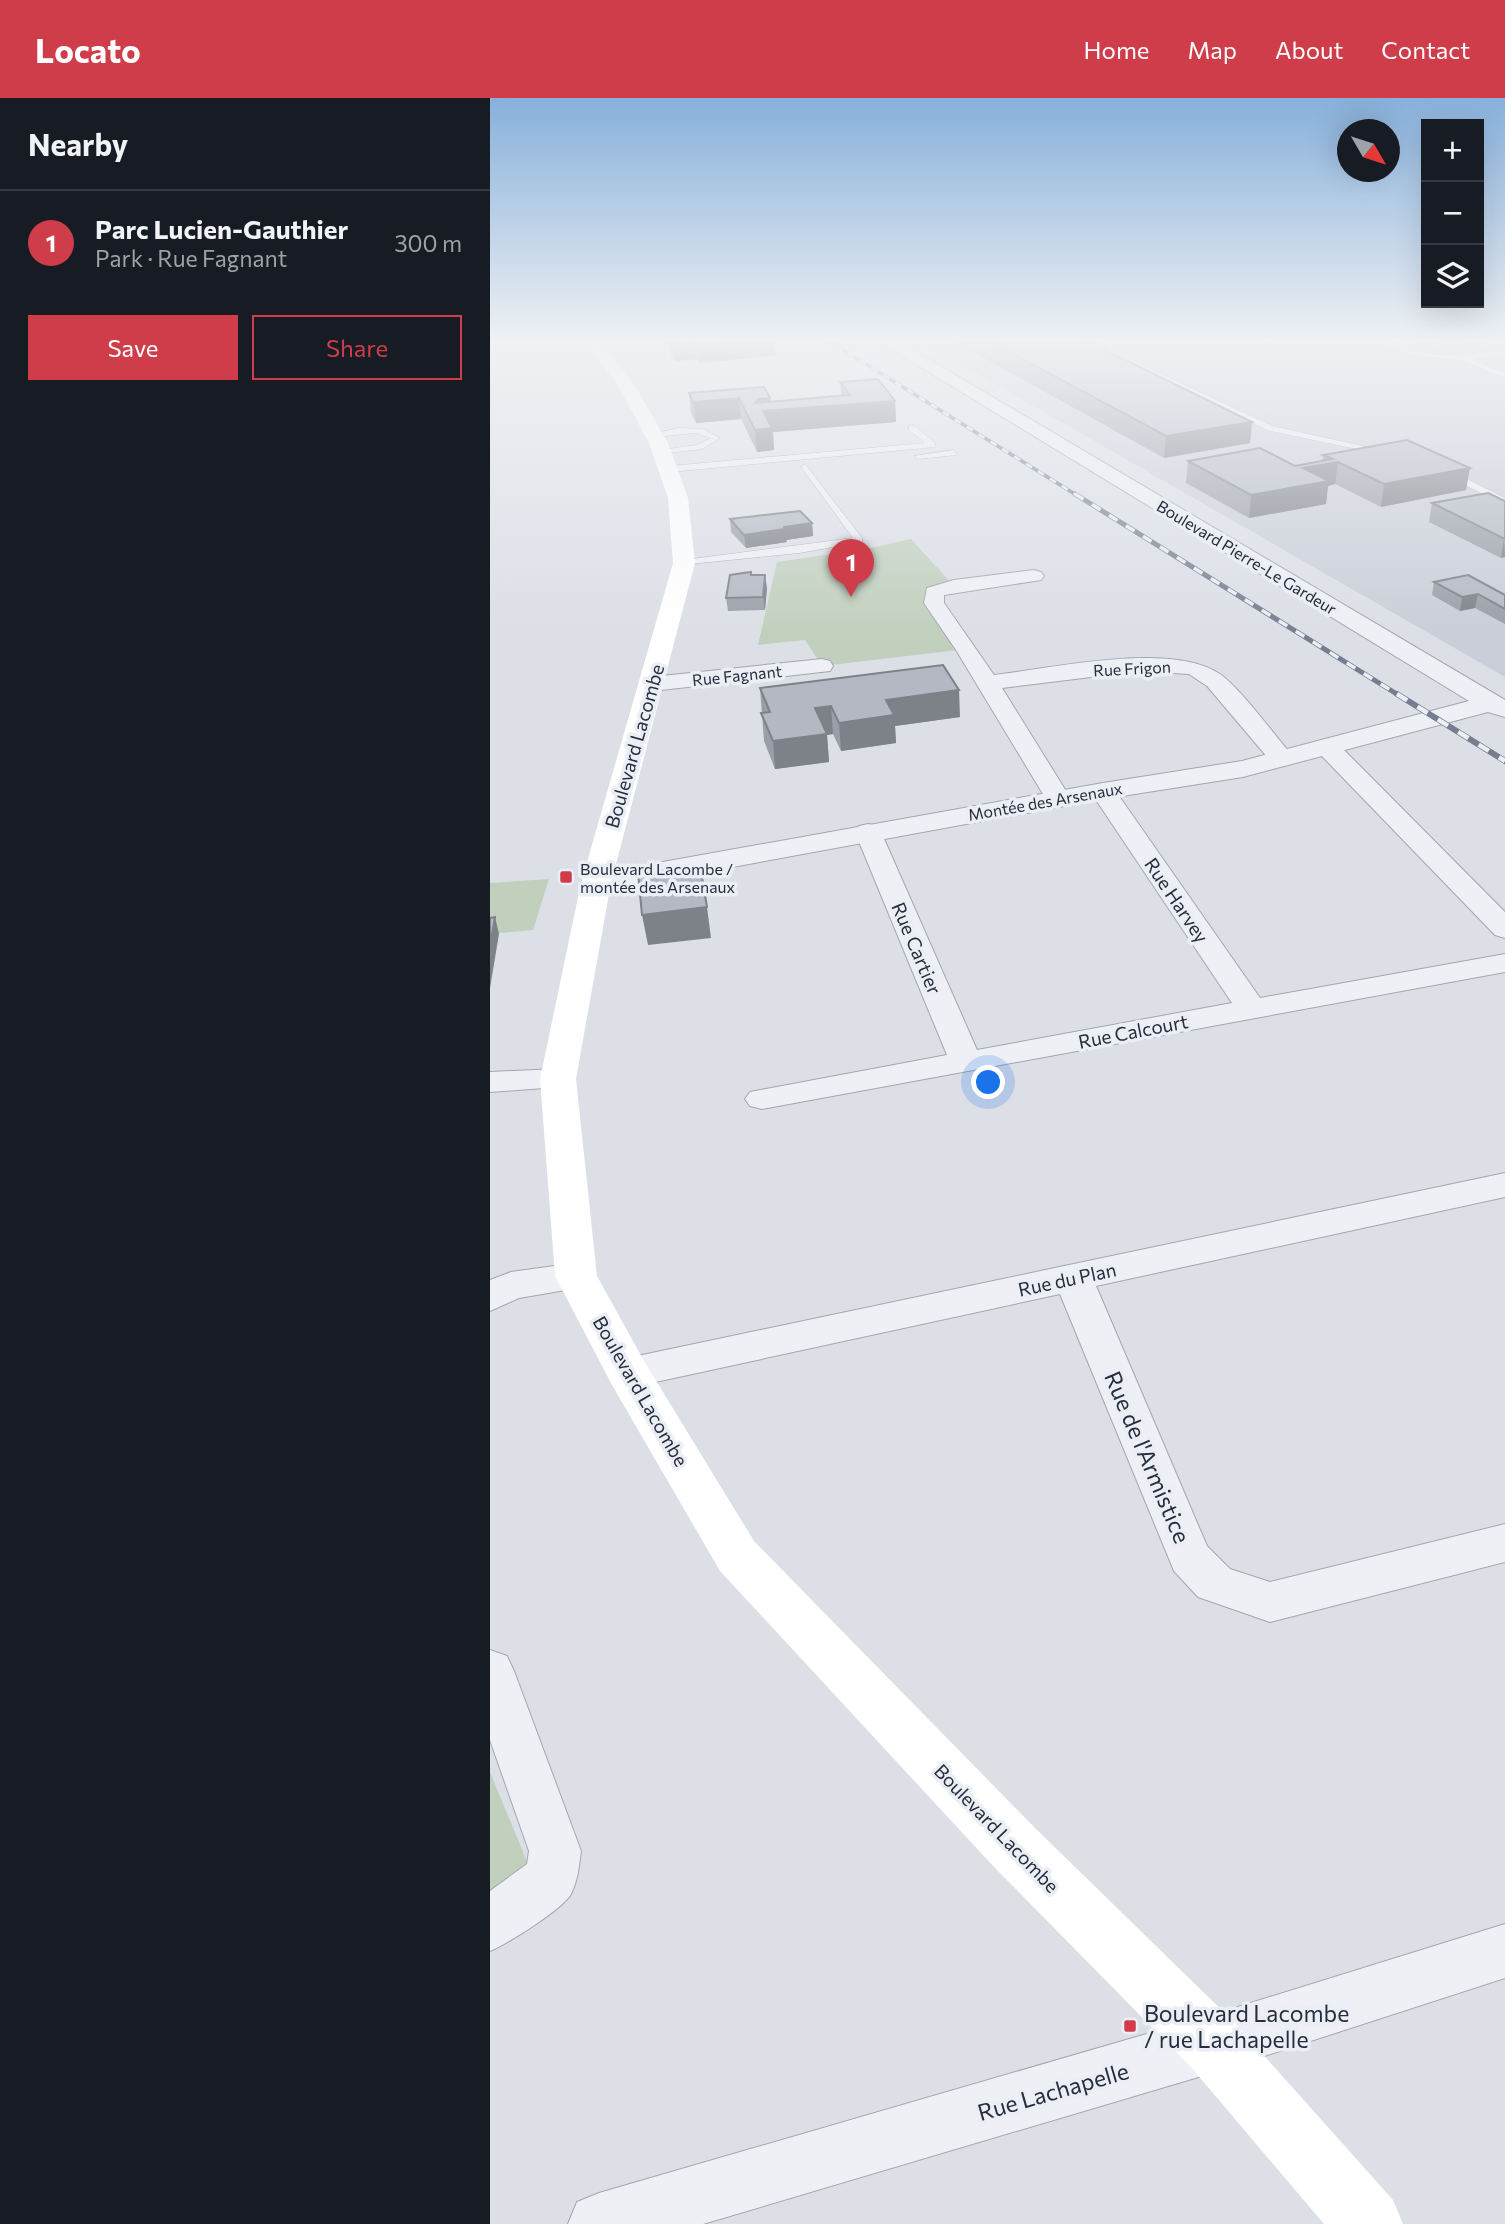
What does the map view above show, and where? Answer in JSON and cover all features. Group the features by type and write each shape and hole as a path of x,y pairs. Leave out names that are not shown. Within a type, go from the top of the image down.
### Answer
{"main road":[{"name":"Boulevard Lacombe","path":"655,437 670,463 685,528 684,563 596,883 558,1079 576,1276 628,1373 737,1556 1014,1847 1213,2044 1369,2224"}],"street":[{"name":"Boulevard Pierre-Le Gardeur","path":"1049,437 1500,704"},
{"path":"1034,576 954,586 934,592 934,603 967,649 1058,799"},
{"name":"Rue Frigon","path":"986,683 1140,664 1177,665 1196,669 1215,681 1282,759"},
{"name":"Rue Fagnant","path":"652,684 822,666"},
{"name":"Montée des Arsenaux","path":"596,883 867,832 1243,769 1500,704"},
{"path":"1327,747 1505,929"},
{"name":"Rue Harvey","path":"1102,791 1251,1008"},
{"name":"Rue Cartier","path":"867,832 967,1063"},
{"name":"Rue Calcourt","path":"762,1099 1505,963"},
{"path":"490,1082 558,1079"},
{"name":"Rue du Plan","path":"628,1373 1505,1185"},
{"path":"490,1297 511,1286 576,1276"},
{"name":"Rue de l'Armistice","path":"1073,1278 1190,1558 1214,1583 1270,1602 1505,1543"},
{"path":"490,1671 555,1851 551,1878 490,1924"},
{"name":"Rue Lachapelle","path":"599,2224 1213,2044 1505,1951"}],"lane":[{"path":"670,463 683,437"},
{"path":"670,463 708,444 715,437"},
{"path":"670,463 720,464 883,445 932,444 924,437"},
{"path":"1315,437 1391,453"},
{"path":"708,444 720,464"},
{"path":"753,472 954,453"},
{"path":"1434,466 1505,502"},
{"path":"684,563 859,540 805,467"}],"shaded area":[{"path":"1088,437 1505,437 1505,677"}],"green space":[{"path":"911,539 954,586 934,592 967,649 822,666 805,640 758,645 777,562 866,549"},
{"path":"549,879 533,930 490,934 490,883"},
{"path":"490,1772 528,1864 490,1903"}],"building":[{"path":"1407,440 1470,468 1384,484 1338,462 1303,468 1329,481 1251,495 1188,461 1260,448 1295,466 1333,459 1323,455"},
{"path":"1488,493 1505,501 1505,539 1432,503"},
{"path":"800,511 812,523 744,535 730,519"},
{"path":"751,572 751,575 765,575 763,597 726,598 730,575"},
{"path":"1468,575 1505,595 1505,609 1478,594 1462,597 1434,582"},
{"path":"943,665 959,690 886,700 894,715 839,723 831,706 815,708 827,734 773,741 761,713 770,712 760,688"},
{"path":"700,866 707,907 642,915 638,873"},
{"path":"495,917 490,946 490,918"}],"railway":[{"path":"983,437 1078,496"},
{"path":"1075,494 1400,696"},
{"path":"1397,694 1505,761"}],"place":[{"name":"Parc Lucien-Gauthier","path":"851,597"},
{"name":"Boulevard Lacombe / montée des Arsenaux","path":"566,877"},
{"name":"Boulevard Lacombe / rue Lachapelle","path":"1130,2026"}]}
